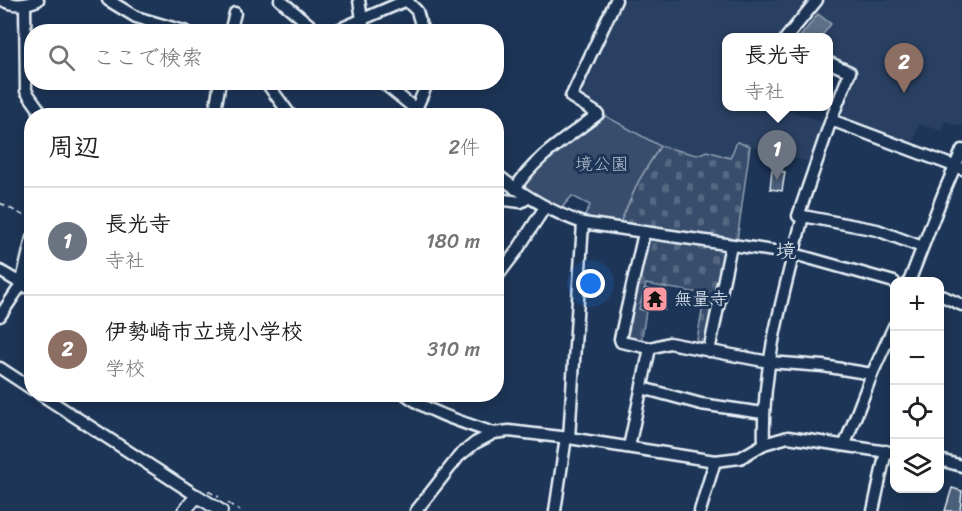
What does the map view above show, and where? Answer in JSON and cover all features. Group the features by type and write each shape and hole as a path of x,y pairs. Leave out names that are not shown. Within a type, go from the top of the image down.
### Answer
{"main road":[{"path":"184,511 198,496 221,511"}],"street":[{"path":"3,0 13,5 38,0"},
{"path":"108,0 136,17 159,24"},
{"path":"280,0 308,24"},
{"path":"359,0 363,24"},
{"path":"366,24 407,0 417,11 421,24"},
{"path":"515,189 522,176 557,145 598,114 571,97 616,0"},
{"path":"790,33 817,0"},
{"path":"25,4 25,24"},
{"path":"232,24 235,12"},
{"path":"833,64 850,72 798,216 877,230 922,247"},
{"path":"26,90 38,108"},
{"path":"215,108 219,90"},
{"path":"272,90 285,108"},
{"path":"392,90 415,108"},
{"path":"421,108 426,90"},
{"path":"831,120 959,168"},
{"path":"911,277 922,247 959,168 962,150"},
{"path":"504,180 528,198 564,217 583,223 794,254 890,281"},
{"path":"504,200 521,202 528,198"},
{"path":"504,268 545,207"},
{"path":"764,444 763,413 769,362 803,216"},
{"path":"555,511 567,437 583,223"},
{"path":"644,233 621,342 650,348 669,343 769,362 823,366 872,374"},
{"path":"709,351 731,245"},
{"path":"0,272 24,286"},
{"path":"0,316 24,289"},
{"path":"944,297 962,305"},
{"path":"845,444 892,331"},
{"path":"629,447 650,348"},
{"path":"0,368 24,384"},
{"path":"642,388 701,404 763,413"},
{"path":"52,402 198,496"},
{"path":"415,402 494,433"},
{"path":"416,511 459,456 475,443 494,433 509,431 567,437 715,461 740,458 764,444 788,436 890,452 873,511"},
{"path":"700,511 715,461"},
{"path":"944,461 962,466"}],"path":[{"path":"0,203 24,216"}],"shaded area":[{"path":"619,0 813,0 785,33 722,33 722,111 789,111 826,123 812,163 737,142 730,158 707,152 697,155 660,146 575,96"},
{"path":"821,0 962,0 962,127 945,121 942,131 919,124 912,146 837,116 854,69 833,60 833,33 793,33"},
{"path":"818,14 831,24 824,33 803,33"}],"green space":[{"name":"境公園","path":"602,114 660,146 639,180 619,225 583,220 590,205 572,196 559,211 521,189 526,177"},
{"path":"737,142 750,146 737,241 619,225 639,180 660,146 697,155 707,151 730,158"},
{"path":"645,238 727,249 707,348 696,346 705,294 646,284 639,309 646,311 641,343 623,340"}],"building":[{"path":"772,170 785,172 782,191 770,189"},
{"name":"無量寺","path":"646,289 667,292 664,310 643,306"},
{"path":"952,488 962,491 960,511 945,511"}],"place":[{"name":"伊勢崎市立境小学校","path":"904,93"},
{"name":"長光寺","path":"777,180"},
{"name":"無量寺","path":"655,299"}],"district":[{"name":"境","path":"786,251"}]}
